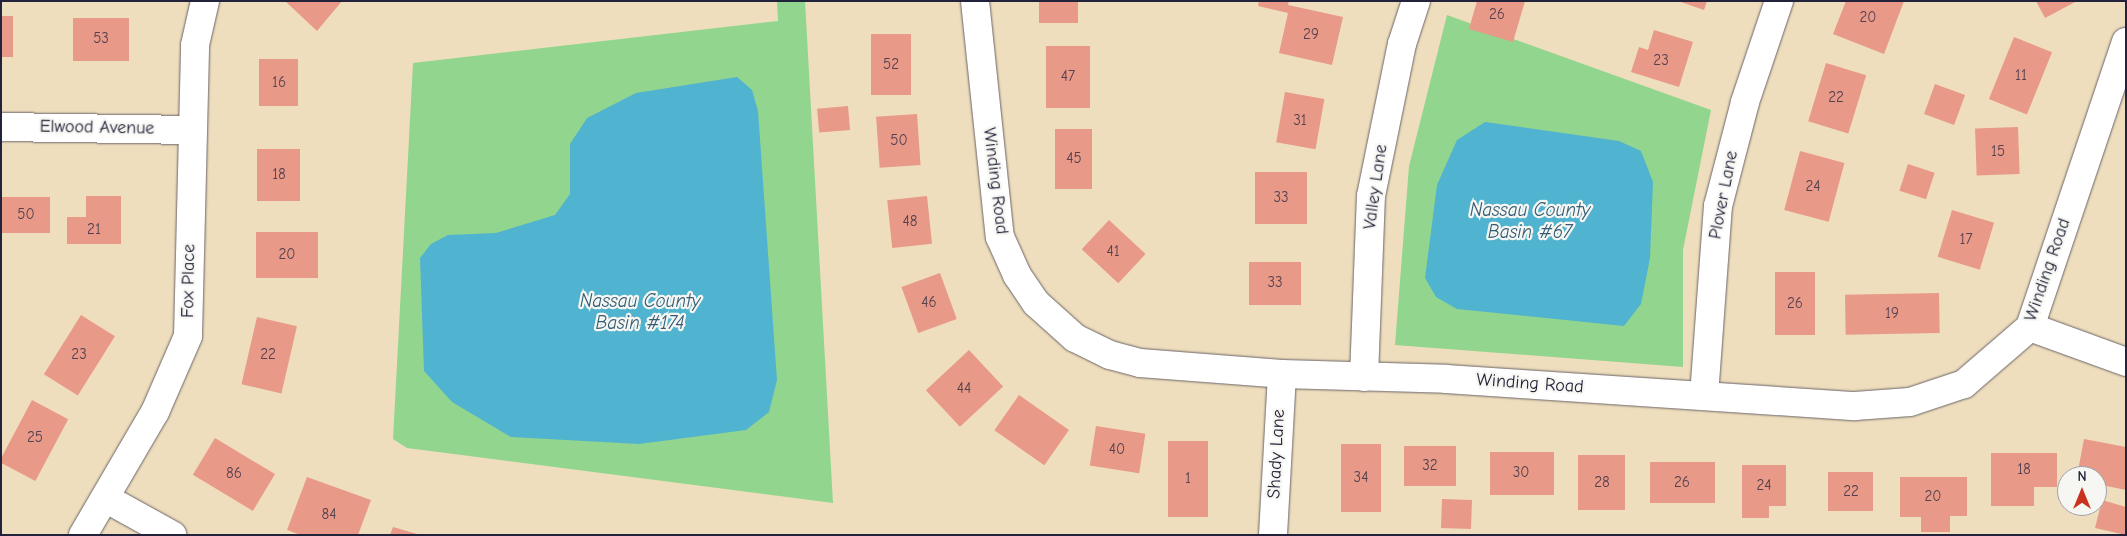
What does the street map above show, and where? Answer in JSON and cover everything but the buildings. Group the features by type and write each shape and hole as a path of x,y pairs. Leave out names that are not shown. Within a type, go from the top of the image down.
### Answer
{"street":[{"name":"Fox Place","path":"82,535 155,412 188,336 195,45 205,1"},
{"name":"Winding Road","path":"975,1 1000,237 1017,275 1036,303 1075,338 1110,355 1140,363 1282,374 1364,377 1855,406 1910,402 1964,384 2030,328 2126,42"},
{"name":"Valley Lane","path":"1364,377 1371,196 1402,44 1416,1"},
{"name":"Plover Lane","path":"1704,396 1718,206 1745,102 1779,1"},
{"name":"Elwood Avenue","path":"1,127 192,130"},
{"path":"2030,328 2126,362"},
{"name":"Shady Lane","path":"1273,535 1282,374"},
{"path":"105,498 172,535"}],"green space":[{"path":"777,1 805,1 833,503 407,448 393,439 413,63 778,21"},
{"path":"1447,15 1711,110 1683,250 1683,367 1395,345 1409,166"}],"water":[{"name":"Nassau County Basin #174","path":"737,77 752,90 758,111 777,380 769,412 746,430 639,444 511,437 452,402 424,371 420,258 431,244 448,235 496,233 555,215 570,194 570,144 587,118 636,93"},
{"name":"Nassau County Basin #67","path":"1485,122 1619,141 1641,151 1653,182 1650,258 1641,304 1624,326 1457,309 1436,297 1425,278 1437,185 1457,140"}]}
